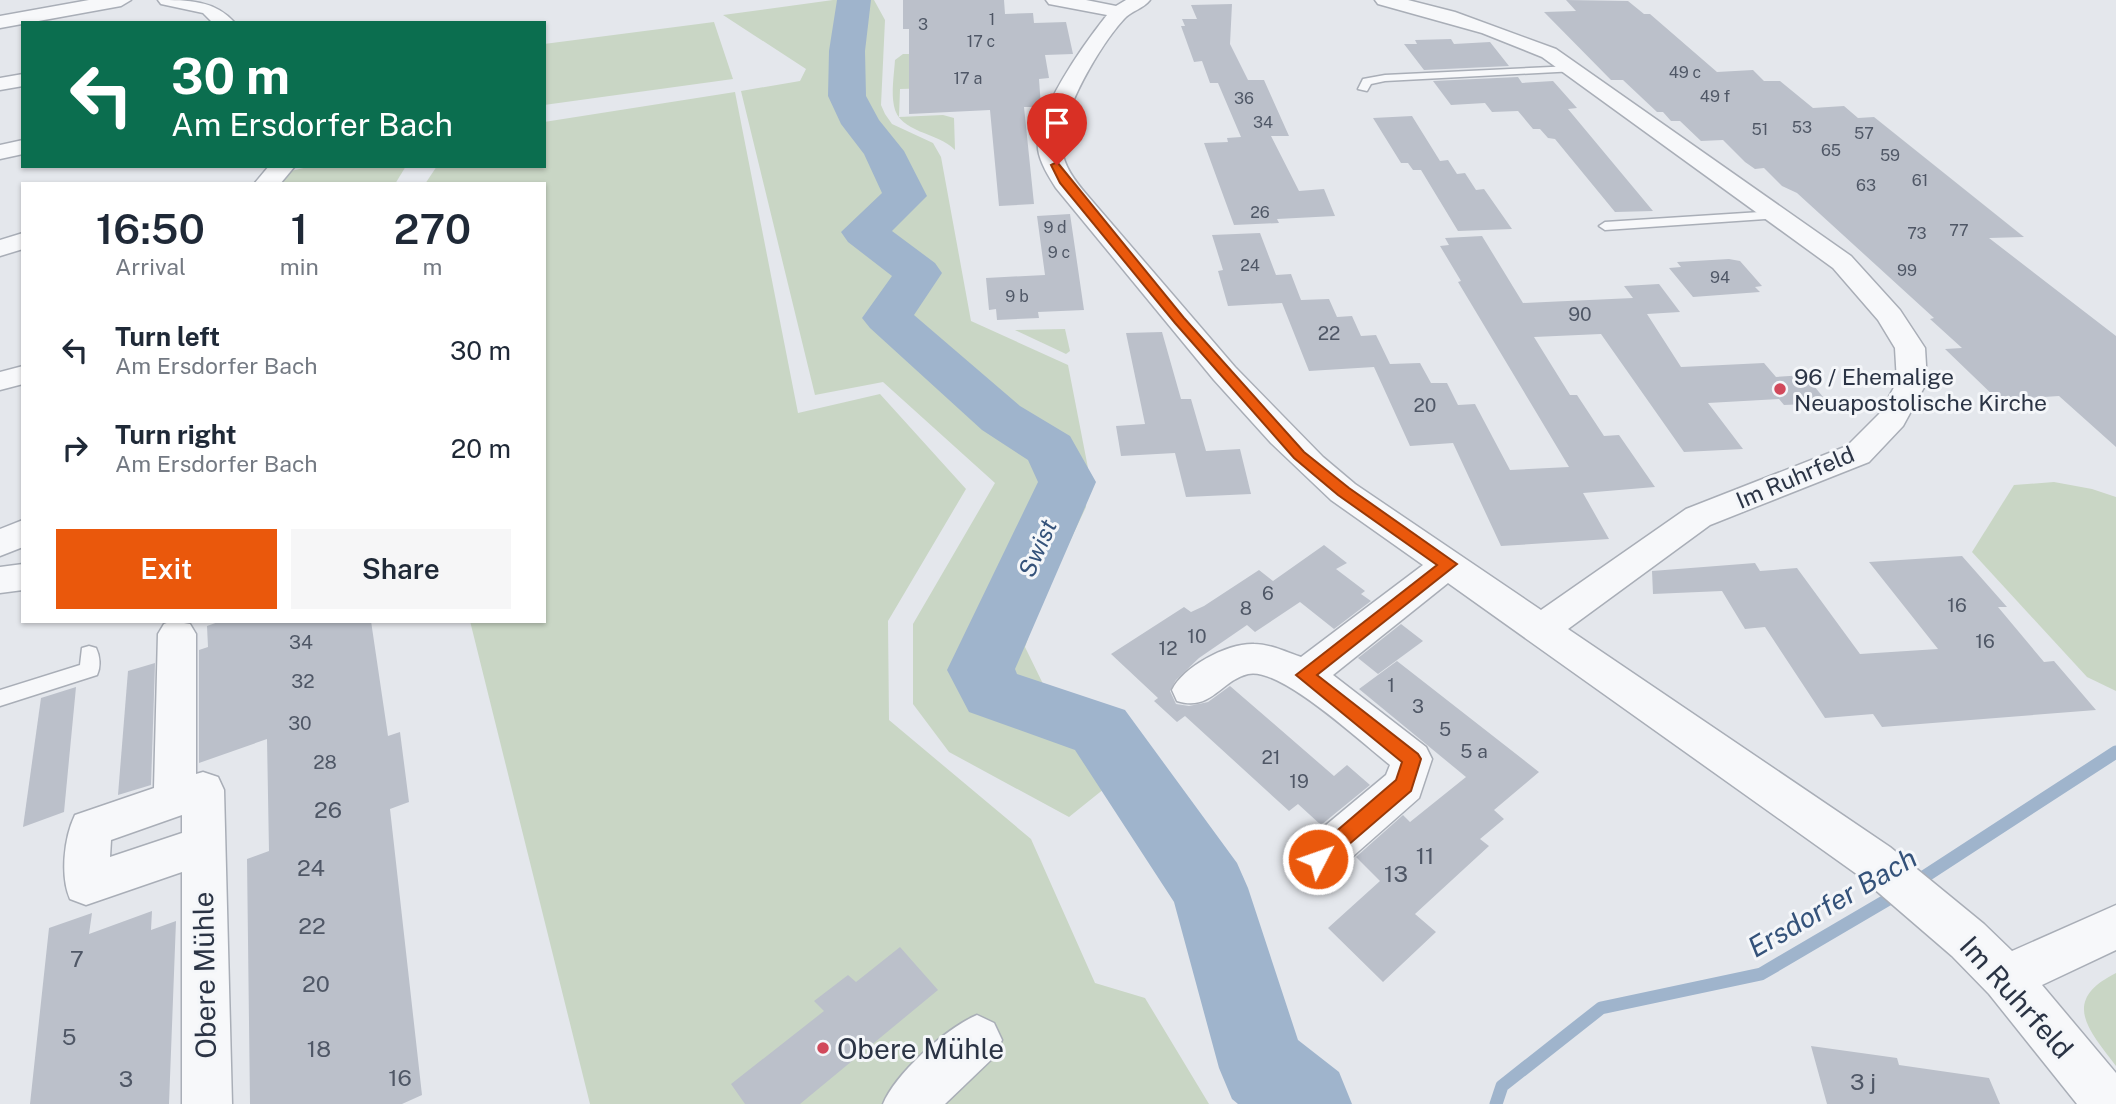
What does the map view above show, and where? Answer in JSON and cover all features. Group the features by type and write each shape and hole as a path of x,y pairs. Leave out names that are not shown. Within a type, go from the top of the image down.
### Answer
{"street":[{"path":"4,0 2,21 93,2 121,0"},
{"path":"168,0 209,8 223,21"},
{"path":"1056,0 1130,6"},
{"name":"Im Ruhrfeld","path":"1385,0 1459,18 1515,36 1549,53 1842,262 1890,316 1910,348 1912,383 1908,393 1892,419 1858,454 1698,517 1543,628"},
{"name":"Im Ruhrfeld","path":"1130,6 1052,121 1050,149 1064,181 1180,320 1299,455 1343,492 1543,628 1874,861 1968,940 2006,978 2109,1104"},
{"path":"0,84 21,80"},
{"path":"0,152 21,147"},
{"path":"268,182 281,168"},
{"path":"0,248 21,242"},
{"path":"0,380 21,376"},
{"path":"0,544 21,533"},
{"path":"1305,675 1449,564"},
{"path":"0,580 21,578"},
{"path":"175,799 177,634"},
{"path":"1191,690 1244,656 1261,657 1305,675 1412,759 1404,785 1318,859"},
{"name":"Obere Mühle","path":"202,846 86,885 90,828 203,790 207,1104"},
{"path":"2006,978 2116,927"},
{"path":"908,1104 976,1040"}],"lane":[{"path":"1363,89 1367,81 1385,78 1572,69"},
{"path":"1605,226 1776,215"},
{"path":"0,698 90,662"}],"green space":[{"path":"833,0 874,0 885,20 881,105 892,124 933,143 941,157 971,321 1068,365 1088,468 1086,507 1038,609 1025,647 1045,688 1108,727 1135,764 1069,817 949,752 913,704 913,624 995,483 883,382 815,395 741,91 800,81 806,69 723,15"},
{"path":"714,22 733,79 546,105 546,44"},
{"path":"903,54 933,54 934,88 900,89 899,117 893,101 895,60"},
{"path":"735,92 798,413 880,394 966,489 888,621 889,720 1031,839 1095,983 1145,998 1209,1104 590,1104 470,623 546,623 546,182 426,182 436,168 546,168 546,122"},
{"path":"943,115 954,118 955,150 939,139 911,127 899,117"},
{"path":"304,168 405,168 396,182 281,182 291,171"},
{"path":"1065,329 1070,351 1066,354 1015,330"},
{"path":"2054,482 2092,489 2116,497 2116,691 2087,677 1972,552 2014,485"},
{"path":"2116,973 2116,1066 2089,1028 2084,1005 2089,994 2099,984"}],"building":[{"path":"903,0 1004,0 1005,14 1033,13 1034,23 1066,22 1073,54 1045,55 1049,78 1039,79 1041,107 1024,107 1034,204 999,206 990,110 909,114 909,29 903,29"},
{"path":"1566,0 1628,1 1644,14 1650,14 1717,72 1753,70 1764,81 1780,81 1813,108 1844,106 1858,118 1874,117 2024,237 1989,238 2116,336 2116,447 2059,396 1998,400 1945,349 1962,348 1930,319 1934,318 1797,193 1782,186 1764,168 1755,169 1745,162 1723,140 1701,141 1680,121 1671,121 1663,112 1657,112 1623,80 1611,80 1544,12 1576,11"},
{"path":"1232,4 1230,44 1248,80 1264,80 1289,136 1271,136 1299,191 1324,189 1335,216 1277,219 1279,223 1234,225 1204,143 1228,142 1227,138 1241,137 1218,83 1210,83 1202,61 1194,62 1181,26 1185,26 1182,19 1197,19 1191,5"},
{"path":"1451,39 1454,44 1490,42 1509,66 1424,70 1404,44 1417,44 1415,40"},
{"path":"1518,77 1522,83 1553,81 1577,108 1568,109 1653,211 1615,212 1555,139 1548,138 1540,129 1533,129 1518,111 1492,112 1485,103 1451,105 1433,81"},
{"path":"1412,116 1440,161 1448,160 1457,174 1465,173 1476,190 1484,189 1512,229 1458,231 1421,170 1413,170 1408,163 1401,163 1373,118"},
{"path":"1070,214 1084,310 1038,312 1039,318 997,320 996,309 989,310 986,278 1045,275 1037,216"},
{"path":"1260,233 1276,275 1291,274 1301,300 1329,299 1337,317 1352,316 1361,336 1376,335 1390,364 1420,363 1431,383 1447,383 1458,405 1475,404 1510,470 1569,467 1458,282 1461,281 1440,246 1449,245 1445,238 1482,236 1523,303 1633,298 1624,286 1659,284 1680,312 1647,314 1681,367 1764,363 1776,377 1805,375 1828,403 1784,405 1779,399 1708,403 1743,449 1684,452 1601,334 1534,337 1570,395 1577,395 1604,436 1619,435 1655,487 1583,493 1609,539 1501,546 1453,443 1410,446 1374,367 1309,371 1282,303 1228,306 1218,271 1223,270 1212,235"},
{"path":"1729,259 1740,261 1762,286 1755,287 1760,292 1693,297 1669,268 1681,267 1677,262"},
{"path":"1162,332 1181,399 1191,399 1206,451 1240,449 1251,494 1186,497 1175,453 1121,456 1116,426 1145,424 1126,333"},
{"path":"1324,545 1347,563 1336,569 1365,591 1361,594 1371,601 1334,629 1300,602 1255,632 1247,625 1199,658 1176,680 1170,691 1176,704 1189,706 1208,702 1230,686 1334,776 1347,765 1370,785 1321,825 1298,804 1289,811 1185,716 1177,722 1154,701 1158,698 1111,654 1184,607 1191,612 1204,606 1259,570 1273,581"},
{"path":"1962,556 2007,607 1998,607 2044,662 2054,661 2096,710 1882,727 1873,714 1825,718 1765,627 1745,629 1722,591 1653,594 1652,571 1755,563 1760,571 1797,568 1860,654 1938,649 1869,562"},
{"path":"215,623 371,623 388,736 400,732 409,802 390,809 422,1095 402,1104 250,1104 247,859 269,851 267,739 199,763 199,650 208,647 207,626"},
{"path":"1401,624 1423,641 1378,674 1358,658"},
{"path":"1397,661 1539,772 1494,810 1504,819 1480,839 1489,846 1415,914 1436,932 1383,982 1328,928 1380,881 1356,857 1403,815 1410,822 1466,777 1359,689"},
{"path":"155,663 151,785 118,795 128,671"},
{"path":"76,687 64,812 23,827 41,698"},
{"path":"152,911 151,930 176,921 169,1104 30,1104 49,928 92,913 89,934"},
{"name":"Obere Mühle","path":"900,947 938,990 800,1104 745,1104 731,1084 824,1011 814,1001 848,975 856,982"},
{"path":"1811,1046 1897,1058 1899,1065 1989,1078 2000,1104 1827,1104"}],"waterway":[{"name":"Swist","path":"854,0 847,51 847,96 861,124 883,151 905,196 864,232 918,273 887,318 1001,418 1050,449 1067,482 981,670 993,693 1100,730 1209,888 1263,1068 1307,1104"},
{"name":"Ersdorfer Bach","path":"1913,884 2116,752"},
{"name":"Ersdorfer Bach","path":"1496,1104 1502,1086 1601,1008 1761,974 1899,893"}],"place":[{"name":"96 / Ehemalige Neuapostolische Kirche","path":"1780,389"},
{"name":"Obere Mühle","path":"823,1048"}],"route":[{"path":"1057,165 1064,181 1180,320 1299,455 1343,492 1449,564 1305,675 1412,759 1404,785 1318,859"}]}
